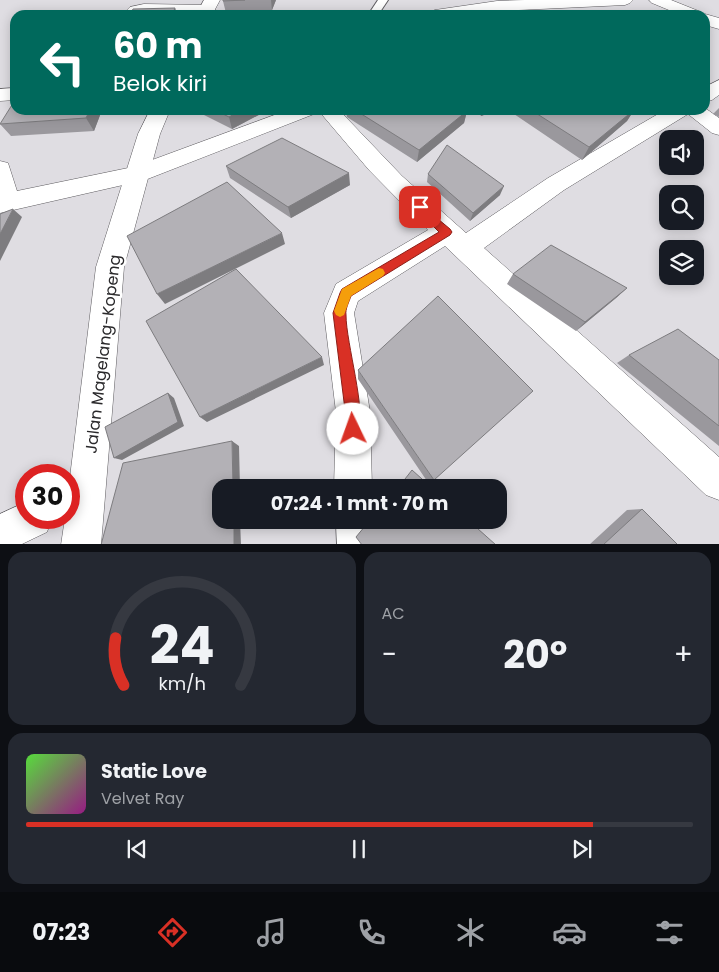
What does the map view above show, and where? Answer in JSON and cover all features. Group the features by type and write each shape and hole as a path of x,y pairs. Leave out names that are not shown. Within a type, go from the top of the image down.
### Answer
{"street":[{"path":"469,10 497,6 625,0"},
{"path":"657,0 682,10"},
{"path":"136,10 209,10"},
{"name":"Jalan Magelang-Kopeng","path":"80,482 110,267 149,134 158,115"},
{"path":"0,169 4,203 137,174 294,115"},
{"path":"332,115 368,157 719,482"},
{"path":"353,479 353,412 339,313 346,293 456,240 556,184 672,115"},
{"path":"702,115 719,128"},
{"name":"Jalan Magelang-Kopeng","path":"80,520 82,544"},
{"path":"0,534 15,527"},
{"path":"356,529 357,544"}],"building":[{"path":"175,8 174,10 133,9"},
{"path":"10,108 10,115 88,115 86,118 0,124"},
{"path":"363,115 462,115 419,150"},
{"path":"539,115 628,115 589,147"},
{"path":"282,138 349,173 288,207 226,166"},
{"path":"447,145 504,186 473,213 428,174"},
{"path":"227,182 282,233 157,294 127,236"},
{"path":"13,209 0,234 0,214"},
{"path":"551,245 627,288 585,322 513,274"},
{"path":"236,269 322,357 200,417 146,321"},
{"path":"438,296 533,391 433,479 358,370"},
{"path":"678,329 719,360 719,426 629,355"},
{"path":"168,393 178,422 114,458 105,427"},
{"path":"232,441 233,479 212,479 212,529 234,529 234,544 101,544 123,463"},
{"path":"412,470 422,479 405,479"},
{"path":"642,509 677,544 604,544"},
{"path":"363,529 478,529 495,544 361,544 356,537"}],"slow traffic":[{"path":"340,311 346,293 379,273"}],"route":[{"path":"353,429 353,412 339,313 346,293 447,232 420,207"}]}
